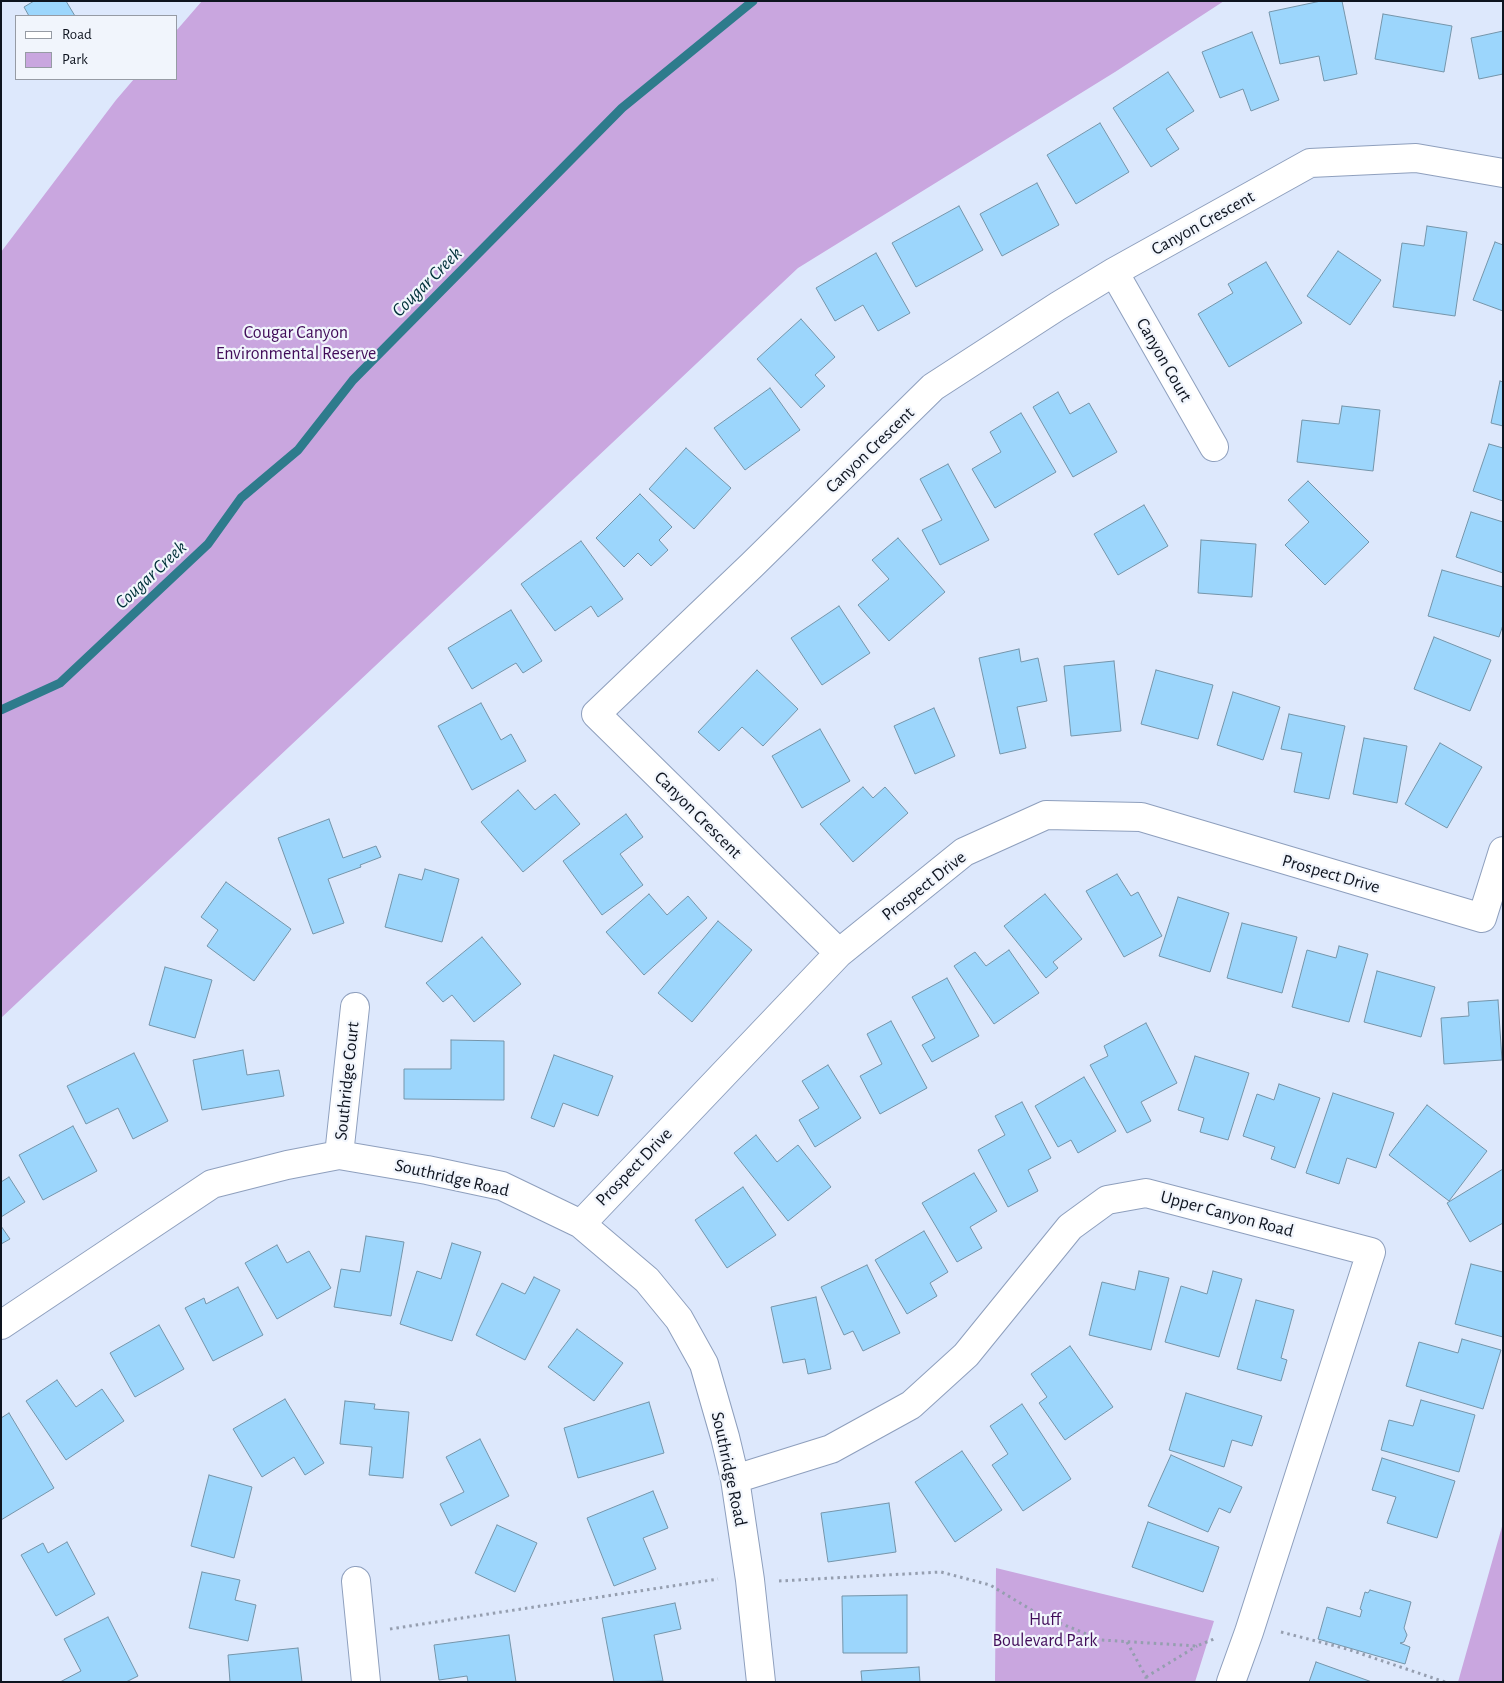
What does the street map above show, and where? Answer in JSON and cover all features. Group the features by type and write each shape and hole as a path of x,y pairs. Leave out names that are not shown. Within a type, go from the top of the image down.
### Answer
{"street":[{"name":"Canyon Crescent","path":"839,953 596,714 759,559 933,387 1114,272 1310,163 1416,158 1503,173"},
{"name":"Canyon Court","path":"1114,272 1214,448"},
{"name":"Prospect Drive","path":"581,1224 839,953 964,852 1046,815 1141,817 1482,918 1503,851"},
{"name":"Southridge Court","path":"339,1155 354,1007"},
{"name":"Southridge Road","path":"1,1325 212,1184 287,1165 339,1155 426,1170 502,1186 581,1224 648,1280 679,1319 704,1364 735,1478 750,1580 760,1682"},
{"name":"Upper Canyon Road","path":"735,1478 831,1449 911,1405 966,1355 1070,1227 1107,1200 1146,1193 1370,1252 1249,1632 1231,1682"},
{"path":"356,1581 366,1682"}],"path":[{"path":"778,1582 941,1572 990,1584 1040,1615 1101,1640 1197,1646"},
{"path":"386,1630 718,1579"},
{"path":"1274,1630 1347,1649 1445,1682"},
{"path":"1146,1677 1197,1646 1219,1637"},
{"path":"1127,1641 1146,1677 1146,1682"}],"green space":[{"name":"Cougar Canyon Environmental Reserve","path":"202,1 1224,1 1115,72 798,268 1,1018 1,252 133,80 178,80 178,29"},
{"path":"1503,1523 1503,1682 1458,1682"},
{"name":"Huff Boulevard Park","path":"996,1568 1214,1621 1195,1682 995,1682"}],"building":[{"path":"34,1 66,1 74,15 28,15 24,7"},
{"path":"1321,1 1342,1 1357,74 1324,81 1319,56 1280,64 1269,12"},
{"path":"1383,14 1452,26 1444,72 1375,59"},
{"path":"1503,31 1503,74 1479,79 1471,38"},
{"path":"1252,32 1279,100 1251,111 1243,89 1220,98 1202,52"},
{"path":"1168,72 1194,111 1166,129 1179,149 1151,167 1113,108"},
{"path":"1100,123 1129,172 1076,204 1047,155"},
{"path":"1037,183 1059,225 1002,256 980,214"},
{"path":"959,206 983,250 916,287 892,243"},
{"path":"1427,226 1467,232 1455,316 1393,307 1402,243 1424,246"},
{"path":"1495,242 1503,245 1503,311 1473,300"},
{"path":"1338,251 1381,280 1350,325 1307,296"},
{"path":"876,253 910,313 878,331 863,305 835,321 816,288"},
{"path":"1266,262 1302,323 1229,367 1198,314 1233,293 1228,284"},
{"path":"801,319 835,357 815,375 825,386 801,408 757,359"},
{"path":"1500,381 1503,382 1503,426 1491,423"},
{"path":"770,388 800,430 745,470 714,428"},
{"path":"1058,392 1070,414 1089,403 1117,452 1073,477 1033,407"},
{"path":"1342,406 1380,410 1373,471 1297,462 1302,420 1339,424"},
{"path":"1021,413 1056,472 995,508 972,469 1001,452 990,432"},
{"path":"1489,444 1503,448 1503,501 1473,491"},
{"path":"686,448 731,488 694,529 649,489"},
{"path":"948,464 989,540 940,565 922,530 942,520 920,479"},
{"path":"1308,481 1369,542 1325,585 1285,545 1309,522 1288,500"},
{"path":"640,494 672,527 659,540 668,550 651,566 638,553 624,567 596,538"},
{"path":"1144,505 1168,546 1118,575 1094,534"},
{"path":"1471,512 1503,522 1503,573 1456,557"},
{"path":"898,538 945,592 889,641 858,605 889,579 872,560"},
{"path":"1201,540 1256,544 1252,597 1198,593"},
{"path":"581,541 623,599 598,617 591,606 555,631 521,584"},
{"path":"1442,570 1503,587 1503,625 1499,637 1428,616"},
{"path":"839,606 870,653 822,685 791,638"},
{"path":"511,610 542,661 523,673 516,663 472,689 448,648"},
{"path":"1434,637 1491,660 1470,711 1414,689"},
{"path":"1019,649 1021,662 1038,658 1047,701 1017,707 1026,748 1000,754 979,658"},
{"path":"1114,661 1121,731 1071,736 1064,666"},
{"path":"757,670 798,709 763,746 742,727 719,751 698,732"},
{"path":"1156,670 1213,685 1198,739 1141,724"},
{"path":"1233,692 1280,707 1263,760 1217,745"},
{"path":"481,703 501,740 511,734 526,761 472,790 438,726"},
{"path":"934,708 955,756 915,774 894,726"},
{"path":"1289,714 1345,726 1329,799 1294,792 1302,753 1281,749"},
{"path":"820,729 850,781 802,808 772,756"},
{"path":"1364,738 1407,746 1397,803 1353,794"},
{"path":"1440,743 1482,767 1447,828 1405,804"},
{"path":"863,787 873,798 885,787 908,813 853,862 820,824"},
{"path":"518,790 535,810 555,794 580,824 523,872 481,822"},
{"path":"626,814 643,837 620,854 643,885 602,915 563,861"},
{"path":"329,819 343,858 376,846 381,857 360,865 361,867 328,879 344,923 313,934 278,838"},
{"path":"425,869 459,879 442,942 385,927 399,874 422,880"},
{"path":"1117,874 1131,896 1138,892 1162,936 1124,957 1086,891"},
{"path":"226,882 291,929 254,981 207,946 218,930 201,917"},
{"path":"649,894 667,915 688,896 707,918 644,975 606,932"},
{"path":"1045,894 1082,939 1053,962 1058,968 1046,978 1004,926"},
{"path":"1178,897 1229,913 1210,972 1159,956"},
{"path":"718,921 752,950 692,1022 658,993"},
{"path":"1242,923 1297,937 1282,993 1227,978"},
{"path":"482,937 521,984 474,1022 452,995 443,1002 426,983"},
{"path":"1339,946 1368,954 1349,1022 1292,1007 1307,950 1336,958"},
{"path":"1009,950 1039,993 994,1024 954,966 975,952 986,966"},
{"path":"165,967 212,980 195,1038 149,1025"},
{"path":"1377,971 1435,987 1421,1037 1364,1022"},
{"path":"947,978 979,1036 932,1062 922,1045 935,1038 912,997"},
{"path":"1498,1000 1502,1060 1444,1064 1441,1018 1469,1016 1468,1002"},
{"path":"891,1021 927,1088 880,1114 860,1076 882,1064 867,1034"},
{"path":"1146,1023 1177,1083 1141,1102 1151,1121 1127,1133 1090,1065 1108,1056 1104,1046"},
{"path":"451,1040 504,1041 504,1100 404,1099 404,1069 451,1069"},
{"path":"243,1050 247,1075 279,1070 284,1096 202,1110 193,1060"},
{"path":"134,1053 168,1121 133,1139 118,1108 86,1124 67,1086"},
{"path":"554,1055 613,1076 598,1116 563,1103 554,1127 531,1118"},
{"path":"1195,1056 1249,1073 1228,1140 1200,1132 1204,1118 1178,1110"},
{"path":"828,1065 861,1118 815,1147 799,1120 819,1108 802,1081"},
{"path":"1084,1077 1116,1131 1078,1153 1071,1140 1058,1147 1035,1106"},
{"path":"1279,1084 1320,1098 1295,1168 1271,1159 1275,1147 1243,1136 1257,1094 1274,1100"},
{"path":"1333,1093 1394,1113 1376,1168 1347,1158 1339,1184 1306,1173"},
{"path":"1022,1102 1051,1158 1028,1170 1038,1191 1008,1207 978,1150 1005,1135 995,1116"},
{"path":"1427,1105 1487,1151 1449,1201 1389,1155"},
{"path":"73,1126 97,1171 43,1200 19,1155"},
{"path":"756,1135 777,1162 798,1145 831,1187 788,1221 734,1153"},
{"path":"1503,1169 1503,1223 1470,1242 1447,1203"},
{"path":"974,1173 997,1211 970,1227 982,1248 957,1262 922,1203"},
{"path":"9,1177 25,1202 1,1217 1,1182"},
{"path":"743,1187 776,1235 727,1268 695,1220"},
{"path":"1,1226 10,1239 1,1244"},
{"path":"924,1231 948,1272 930,1283 937,1296 907,1314 875,1260"},
{"path":"366,1236 404,1242 391,1316 334,1307 341,1269 360,1272"},
{"path":"452,1243 481,1252 452,1341 400,1324 417,1271 441,1279"},
{"path":"277,1245 287,1263 309,1251 331,1288 277,1319 245,1263"},
{"path":"1471,1264 1503,1272 1503,1337 1455,1324"},
{"path":"867,1265 900,1333 863,1351 853,1331 844,1335 821,1287"},
{"path":"1139,1271 1169,1278 1151,1350 1089,1335 1102,1282 1135,1290"},
{"path":"1213,1271 1242,1279 1219,1357 1165,1342 1181,1286 1207,1294"},
{"path":"534,1277 560,1290 525,1360 476,1335 502,1283 525,1294"},
{"path":"238,1287 263,1335 213,1361 185,1308 204,1298 206,1304"},
{"path":"816,1297 831,1369 808,1374 805,1359 783,1363 771,1307"},
{"path":"1256,1300 1294,1310 1281,1358 1287,1360 1281,1381 1237,1369"},
{"path":"159,1325 184,1369 135,1397 110,1353"},
{"path":"577,1329 623,1363 594,1401 548,1367"},
{"path":"1462,1339 1501,1350 1483,1409 1406,1386 1419,1342 1458,1353"},
{"path":"1070,1346 1113,1407 1065,1440 1039,1403 1047,1397 1031,1374"},
{"path":"57,1380 76,1407 102,1389 124,1421 66,1460 26,1401"},
{"path":"1186,1393 1262,1416 1252,1446 1232,1440 1224,1467 1169,1450"},
{"path":"285,1399 324,1463 305,1475 294,1457 262,1477 233,1429"},
{"path":"1421,1400 1475,1415 1459,1472 1381,1450 1389,1420 1413,1426"},
{"path":"345,1401 375,1404 374,1409 409,1412 403,1478 369,1475 372,1447 340,1444"},
{"path":"649,1402 664,1453 578,1478 564,1428"},
{"path":"1022,1404 1071,1479 1023,1511 992,1465 1008,1454 990,1426"},
{"path":"9,1413 54,1488 1,1520 1,1418"},
{"path":"480,1439 509,1496 451,1526 440,1504 464,1492 446,1457"},
{"path":"962,1451 1002,1510 955,1542 915,1482"},
{"path":"1171,1455 1242,1487 1230,1513 1219,1508 1208,1532 1148,1506"},
{"path":"1382,1458 1455,1481 1437,1538 1387,1523 1396,1497 1372,1490"},
{"path":"209,1475 252,1487 234,1558 191,1546"},
{"path":"653,1491 668,1528 643,1538 656,1569 614,1586 587,1518"},
{"path":"889,1503 896,1552 828,1562 821,1513"},
{"path":"1148,1522 1219,1547 1203,1592 1132,1567"},
{"path":"497,1525 537,1543 515,1592 475,1573"},
{"path":"67,1542 95,1594 56,1616 21,1555 43,1543 48,1553"},
{"path":"202,1572 240,1580 235,1600 256,1605 248,1641 189,1628"},
{"path":"1370,1590 1411,1602 1404,1628 1407,1635 1404,1642 1400,1643 1410,1647 1405,1664 1318,1639 1327,1607 1360,1617 1362,1610 1360,1609 1365,1592 1368,1593"},
{"path":"907,1595 907,1653 843,1653 842,1596"},
{"path":"675,1603 681,1629 654,1635 663,1681 614,1682 602,1618"},
{"path":"108,1617 138,1676 126,1682 60,1682 81,1671 64,1639"},
{"path":"509,1635 516,1682 468,1682 467,1676 439,1680 434,1645"},
{"path":"298,1648 302,1682 230,1682 228,1655"},
{"path":"1316,1662 1372,1682 1309,1682"},
{"path":"919,1667 920,1682 862,1682 861,1671"}],"waterway":[{"name":"Cougar Creek","path":"1,710 60,683 208,544 241,498 298,450 353,380 622,108 753,1"}]}
